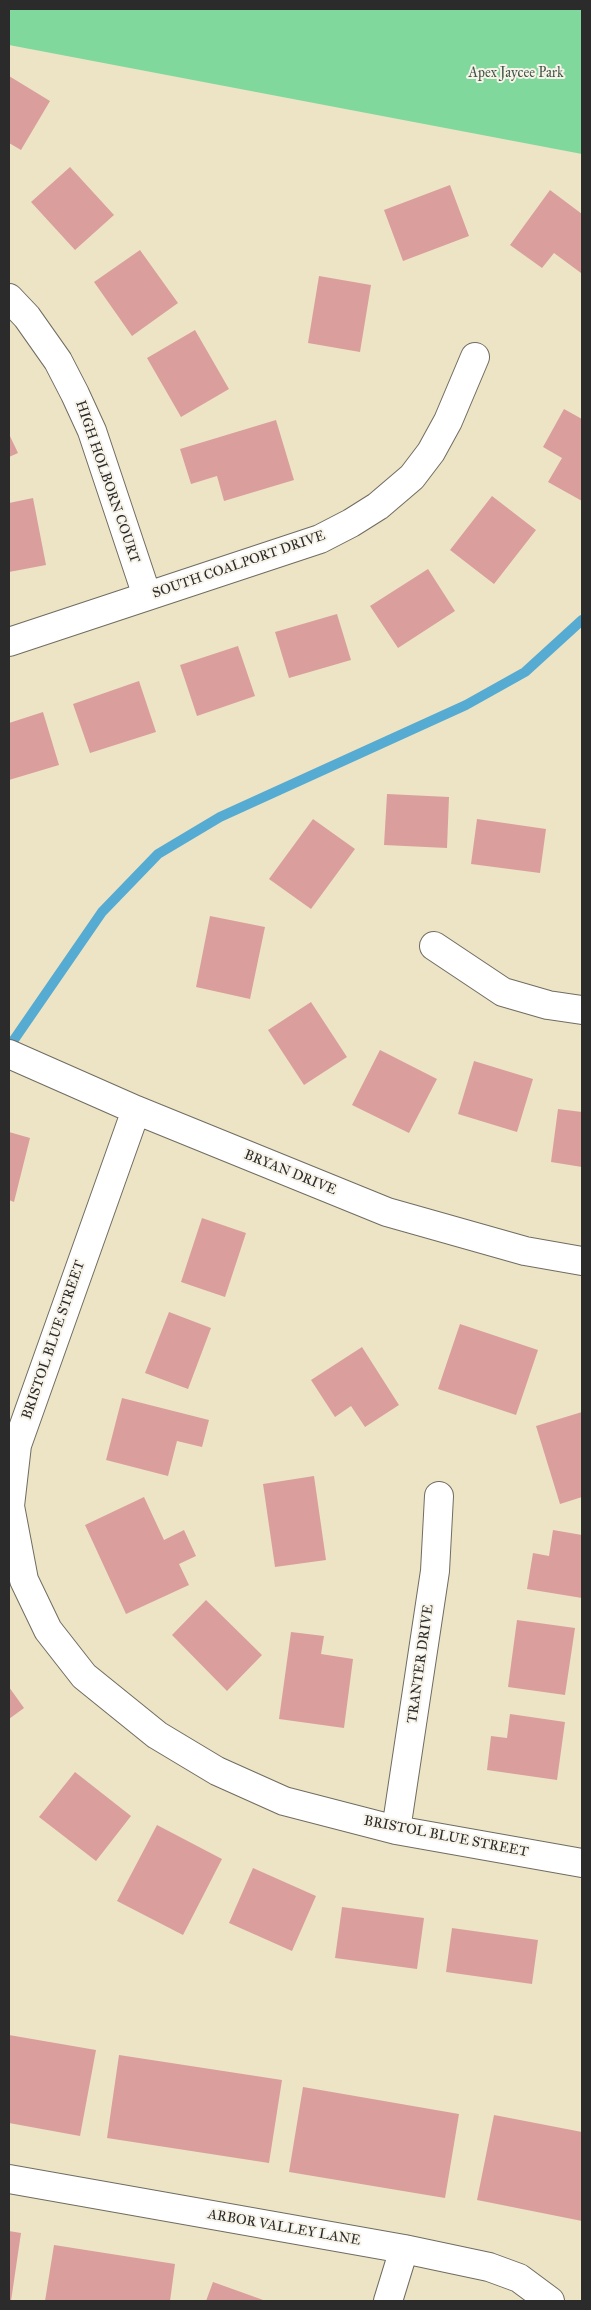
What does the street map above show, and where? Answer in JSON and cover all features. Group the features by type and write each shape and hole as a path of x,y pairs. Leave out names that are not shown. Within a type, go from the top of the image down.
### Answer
{"street":[{"name":"HIGH HOLBORN COURT","path":"9,298 27,317 58,361 76,394 92,431 147,596"},
{"name":"SOUTH COALPORT DRIVE","path":"9,642 320,539 378,506 412,477 431,452 448,422 475,357"},
{"path":"434,946 503,992 548,1005 582,1010"},
{"name":"BRYAN DRIVE","path":"9,1054 136,1110 387,1212 525,1251 582,1261"},
{"name":"BRISTOL BLUE STREET","path":"136,1110 17,1445 10,1506 16,1583 48,1630 84,1676 157,1735 217,1771 284,1801 396,1830 582,1863"},
{"name":"TRANTER DRIVE","path":"396,1830 434,1571 439,1496"},
{"name":"ARBOR VALLEY LANE","path":"9,2179 404,2249 489,2267 519,2278 550,2301"},
{"path":"388,2301 404,2249"}],"green space":[{"name":"Apex Jaycee Park","path":"9,9 582,9 582,154 9,45"}],"building":[{"path":"9,76 50,101 21,150 9,143"},
{"path":"70,167 114,215 75,250 31,202"},
{"path":"450,185 469,236 403,261 384,210"},
{"path":"550,190 582,214 581,273 554,253 542,268 510,245"},
{"path":"140,250 178,303 132,336 94,282"},
{"path":"319,276 371,285 360,352 308,343"},
{"path":"195,330 229,389 181,417 147,358"},
{"path":"564,409 582,419 582,501 548,482 562,458 543,447"},
{"path":"276,420 294,480 224,501 217,476 191,484 180,449"},
{"path":"9,434 18,453 9,457"},
{"path":"492,496 536,530 494,584 450,550"},
{"path":"33,498 46,565 9,572 9,503"},
{"path":"428,569 455,611 398,648 370,606"},
{"path":"337,614 351,660 289,678 275,632"},
{"path":"238,646 255,696 197,716 180,665"},
{"path":"139,681 156,732 90,753 73,704"},
{"path":"43,712 59,765 9,780 9,723"},
{"path":"387,794 449,797 447,848 384,845"},
{"path":"313,819 355,849 311,909 269,879"},
{"path":"477,819 546,829 540,873 471,864"},
{"path":"210,916 265,927 250,999 196,987"},
{"path":"311,1002 347,1057 304,1085 268,1030"},
{"path":"380,1050 437,1079 409,1133 352,1105"},
{"path":"474,1061 533,1079 517,1132 458,1114"},
{"path":"558,1109 582,1112 582,1167 551,1162"},
{"path":"9,1132 30,1138 14,1202 9,1200"},
{"path":"202,1218 246,1233 225,1297 181,1282"},
{"path":"169,1312 211,1328 188,1389 145,1373"},
{"path":"460,1324 538,1350 516,1415 438,1389"},
{"path":"362,1347 399,1405 365,1427 351,1406 335,1417 311,1380"},
{"path":"122,1398 209,1420 202,1447 177,1441 168,1476 106,1460"},
{"path":"582,1412 582,1497 560,1504 536,1426"},
{"path":"314,1476 326,1560 275,1567 263,1484"},
{"path":"144,1497 164,1540 184,1530 196,1556 179,1564 189,1585 126,1614 85,1525"},
{"path":"553,1530 582,1535 582,1598 527,1589 533,1553 549,1556"},
{"path":"206,1600 262,1655 227,1691 172,1635"},
{"path":"517,1620 575,1628 565,1695 508,1687"},
{"path":"291,1632 324,1636 321,1654 353,1659 344,1728 279,1719"},
{"path":"9,1687 24,1708 9,1719"},
{"path":"510,1714 565,1722 557,1780 487,1770 491,1736 507,1738"},
{"path":"75,1772 131,1816 96,1861 39,1817"},
{"path":"157,1825 222,1859 183,1935 117,1901"},
{"path":"253,1868 316,1896 292,1951 229,1923"},
{"path":"342,1907 424,1918 417,1969 335,1958"},
{"path":"452,1928 538,1940 532,1984 446,1972"},
{"path":"9,2035 96,2050 80,2136 9,2123"},
{"path":"119,2055 282,2080 269,2163 107,2138"},
{"path":"303,2087 459,2114 445,2198 289,2172"},
{"path":"494,2115 582,2132 582,2221 477,2200"},
{"path":"9,2231 21,2233 11,2301 9,2301"},
{"path":"54,2245 175,2264 170,2301 45,2301"},
{"path":"213,2282 266,2301 206,2301"}],"waterway":[{"path":"9,1047 102,912 158,854 220,817 466,705 525,672 582,620"}]}
